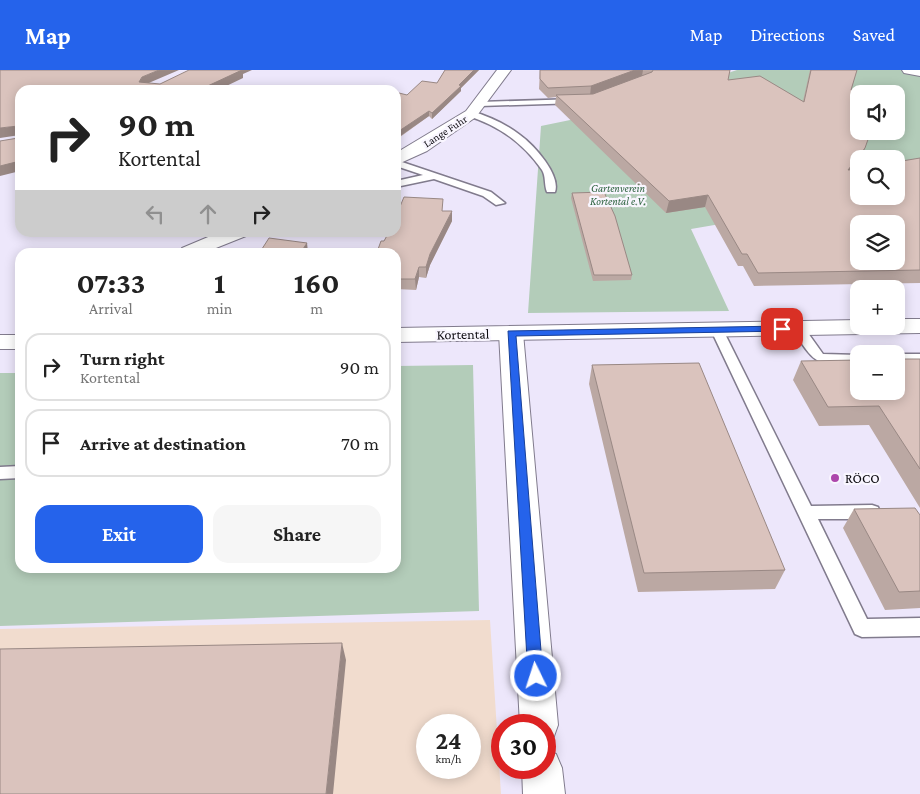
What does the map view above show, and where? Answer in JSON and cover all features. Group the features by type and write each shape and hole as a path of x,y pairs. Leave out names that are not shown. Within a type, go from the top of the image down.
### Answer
{"street":[{"name":"Lange Fuhr","path":"401,158 475,109 504,70"},
{"path":"909,70 920,72"},
{"path":"199,248 226,237"},
{"name":"Kortental","path":"401,335 920,326"},
{"path":"511,333 538,714"},
{"path":"0,342 15,342"},
{"path":"543,779 544,794"}],"lane":[{"path":"475,109 582,100"},
{"path":"475,109 484,118 518,138 548,171 551,190"},
{"path":"401,163 487,194 500,203"},
{"path":"401,183 434,176"},
{"path":"798,329 818,357 829,360 850,359"},
{"path":"717,330 862,628 920,627"},
{"path":"905,358 920,358"},
{"path":"0,473 15,472"},
{"path":"806,514 885,512"}],"shaded area":[{"path":"490,620 496,714 491,714 491,779 500,779 501,794 0,794 0,629"}],"green space":[{"name":"Gartenverein Kortental e.V.","path":"737,70 909,70 920,72 920,190 905,192 905,150 850,150 850,202 691,229 729,311 528,313 541,126 609,112"},
{"path":"473,365 479,611 0,626 0,373 15,373 15,573 401,573 401,366"}],"building":[{"path":"0,70 159,70 142,77 139,82 160,84 189,70 242,70 210,85 15,85 15,126 0,128"},
{"path":"445,70 474,70 459,85 461,86 432,113 429,111 401,130 401,94 407,95 422,81 437,83"},
{"path":"540,70 635,70 591,86 548,88 540,79"},
{"path":"653,70 730,70 728,80 760,76 804,102 811,70 857,70 852,85 850,85 850,140 868,140 863,150 850,150 850,167 848,170 850,170 850,205 905,205 905,160 920,158 920,270 758,273 747,254 742,254 708,195 669,201 556,95 593,94"},
{"path":"15,138 15,162 0,166 0,141"},
{"path":"604,192 615,216 632,275 594,275 572,193"},
{"path":"404,197 443,199 442,211 452,211 430,254 426,267 419,267 415,279 401,279 401,248 378,248 381,241 384,241 386,237 401,237 401,204"},
{"path":"269,238 307,243 304,248 263,248"},
{"path":"905,359 920,359 920,469 879,406 828,407 801,361 850,360 850,400 905,400"},
{"path":"699,363 785,570 644,573 592,365"},
{"path":"915,508 920,515 920,591 899,592 854,509"},
{"path":"342,643 326,794 0,794 0,649"}],"place":[{"name":"RÖCO","path":"835,478"}],"route":[{"path":"536,676 511,333 782,329"}]}
